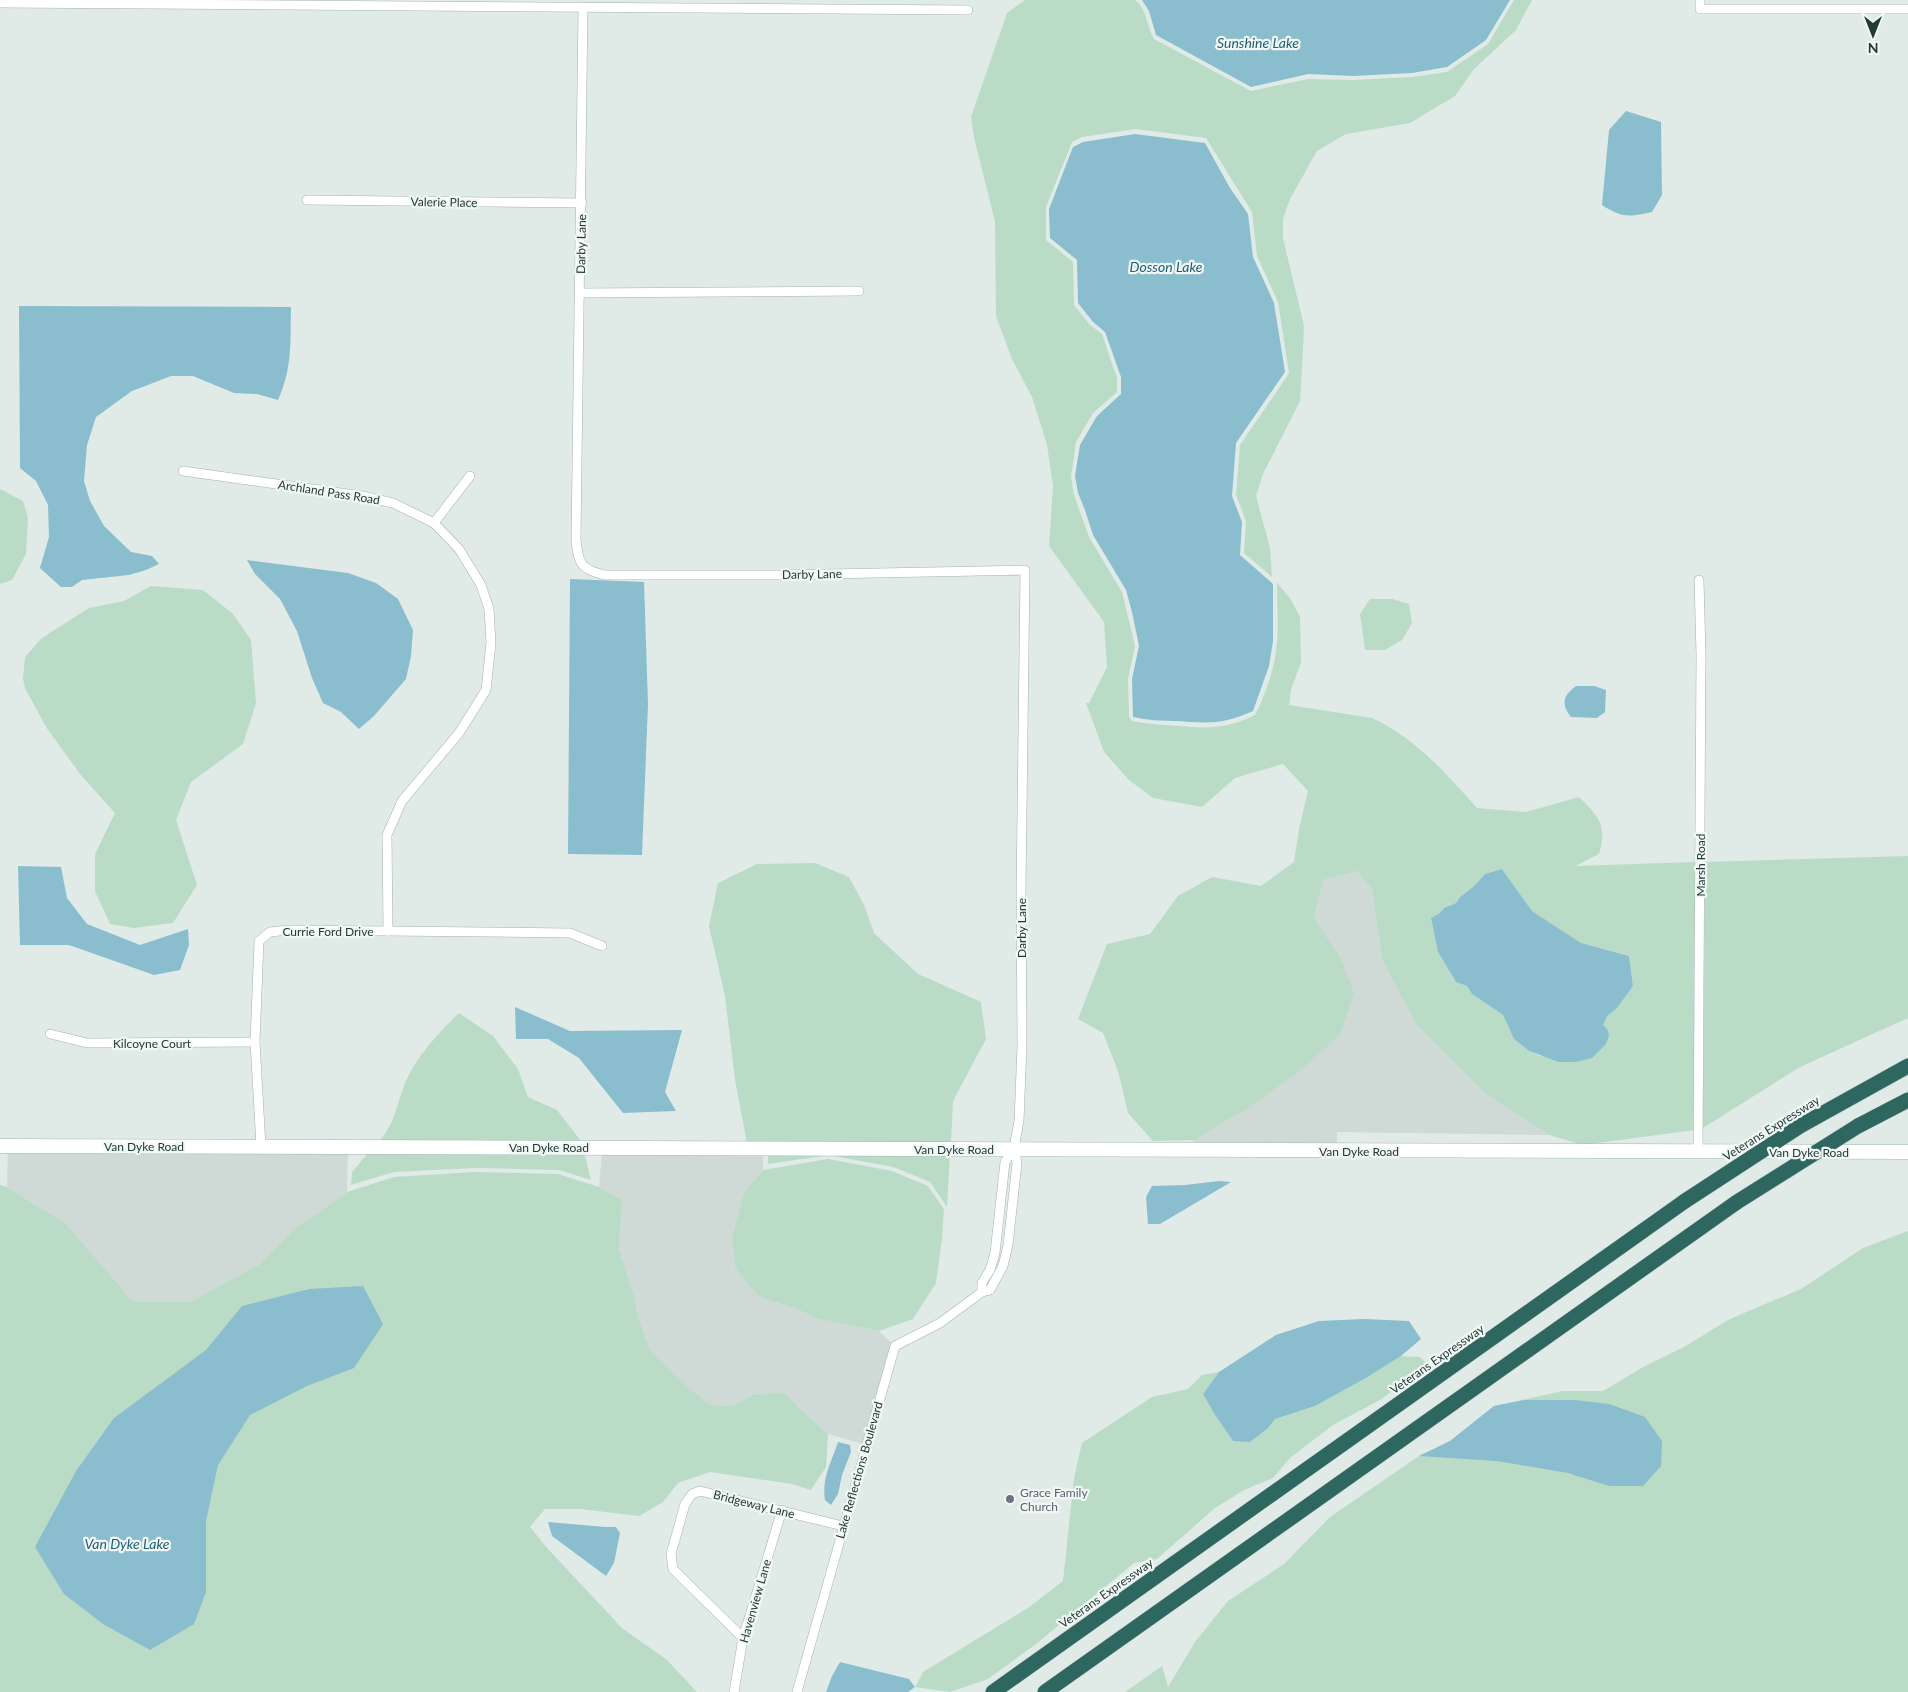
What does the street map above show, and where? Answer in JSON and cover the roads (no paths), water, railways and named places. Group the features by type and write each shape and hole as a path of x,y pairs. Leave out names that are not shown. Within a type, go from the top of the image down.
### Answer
{"highway":[{"name":"Veterans Expressway","path":"993,1692 1685,1201 1800,1126 1908,1066"},
{"path":"1045,1692 1737,1202 1858,1126 1908,1100"}],"main road":[{"name":"Van Dyke Road","path":"0,1146 1908,1152"}],"street":[{"path":"1700,0 1700,9 1908,10"},
{"path":"0,3 968,10"},
{"name":"Darby Lane","path":"583,8 582,203 576,540 578,558 583,566 592,572 605,575 777,575 1025,570 1021,872 1022,1046 1019,1121 1014,1148"},
{"name":"Valerie Place","path":"307,200 582,203"},
{"path":"580,293 860,291"},
{"name":"Archland Pass Road","path":"183,470 362,496 393,504 434,523 459,549 481,585 488,609 491,644 486,690 459,733 402,801 387,836 388,931"},
{"path":"434,523 470,476"},
{"name":"Marsh Road","path":"1698,1151 1701,675 1699,580"},
{"name":"Currie Ford Drive","path":"261,1146 255,1042 259,941 270,932 289,930 570,933 602,946"},
{"name":"Kilcoyne Court","path":"50,1034 87,1043 255,1042"},
{"name":"Lake Reflections Boulevard","path":"797,1692 895,1346 940,1323 982,1292 982,1283 990,1270 995,1253 1005,1162 1014,1148"},
{"name":"Bridgeway Lane","path":"743,1638 673,1569 671,1554 684,1504 692,1494 700,1491 843,1526"},
{"name":"Havenview Lane","path":"734,1692 743,1638 782,1510"}],"water":[{"name":"Sunshine Lake","path":"1142,0 1510,0 1486,40 1447,67 1412,73 1353,76 1308,74 1251,87 1156,35 1149,11"},
{"path":"1626,111 1661,122 1662,195 1652,212 1637,215 1621,214 1602,205 1609,130"},
{"name":"Dosson Lake","path":"1135,134 1205,143 1230,188 1248,214 1253,257 1274,303 1285,372 1236,443 1232,496 1242,522 1240,555 1273,584 1273,641 1269,666 1253,711 1224,721 1197,722 1133,717 1132,679 1139,646 1132,612 1126,590 1093,535 1078,493 1075,476 1080,445 1097,416 1121,394 1121,377 1105,332 1093,322 1078,303 1077,260 1050,238 1049,209 1073,147 1083,142"},
{"path":"19,306 291,307 288,365 283,388 278,400 257,394 234,393 193,376 171,376 132,391 96,417 87,445 84,481 90,501 104,526 131,552 152,556 159,564 129,575 82,580 72,587 61,587 40,568 49,537 48,505 36,481 20,468"},
{"path":"247,560 348,573 376,583 398,599 413,630 411,656 406,679 374,716 359,729 341,712 323,703 312,678 297,631 280,599 255,574"},
{"path":"570,579 644,582 648,704 642,855 568,854"},
{"path":"1576,686 1594,686 1606,690 1605,712 1597,718 1571,717 1565,708 1565,700 1566,696"},
{"path":"18,866 61,867 67,898 87,924 140,945 188,929 189,945 180,970 154,975 69,945 20,945"},
{"path":"1502,869 1532,911 1581,943 1629,956 1633,986 1617,1008 1607,1016 1603,1025 1609,1035 1606,1044 1592,1058 1575,1062 1559,1062 1529,1051 1514,1039 1503,1015 1472,994 1467,986 1456,982 1438,952 1431,918 1440,913 1444,908 1456,903 1485,874"},
{"path":"515,1007 570,1031 682,1030 665,1092 676,1111 623,1113 579,1058 548,1039 516,1039"},
{"path":"1219,1181 1231,1182 1160,1224 1148,1224 1146,1197 1152,1186"},
{"name":"Van Dyke Lake","path":"363,1286 383,1324 354,1368 307,1386 250,1415 218,1465 206,1521 206,1592 194,1624 150,1650 103,1624 64,1594 35,1547 76,1471 114,1418 206,1350 242,1306 309,1289"},
{"path":"1364,1319 1409,1321 1421,1339 1401,1356 1315,1406 1275,1419 1268,1428 1250,1442 1233,1441 1203,1394 1219,1372 1276,1335 1319,1321"},
{"path":"1525,1400 1574,1400 1609,1404 1645,1417 1662,1441 1661,1466 1643,1486 1609,1486 1568,1473 1497,1461 1419,1456 1450,1441 1494,1406"},
{"path":"838,1442 850,1445 851,1452 842,1475 838,1494 831,1505 825,1500 824,1492 828,1470"},
{"path":"548,1522 616,1527 620,1533 614,1563 606,1576 552,1536"},
{"path":"840,1662 909,1679 915,1687 908,1692 826,1692"}],"place":[{"name":"Grace Family Church","path":"1010,1499"}]}
